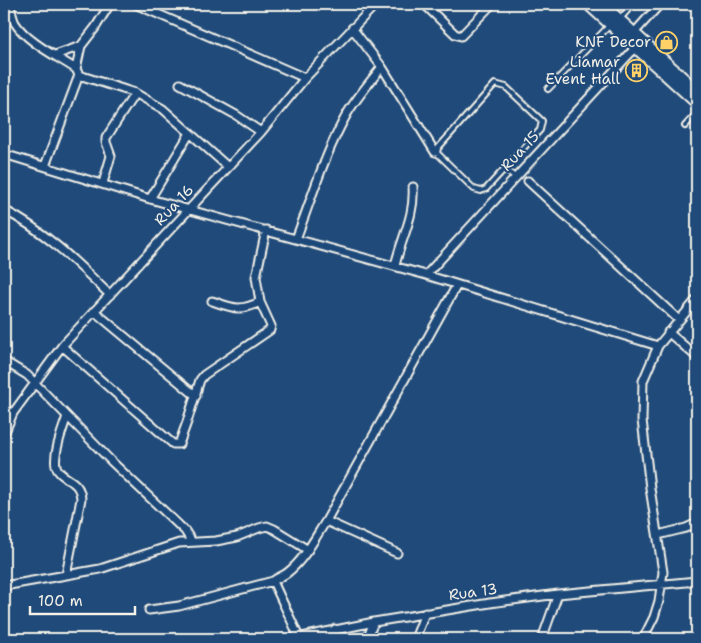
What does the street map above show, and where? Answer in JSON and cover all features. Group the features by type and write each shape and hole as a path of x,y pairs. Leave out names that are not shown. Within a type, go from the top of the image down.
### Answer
{"main road":[{"path":"588,4 634,33 697,91"},
{"path":"602,4 636,47 697,103"}],"street":[{"path":"10,4 11,14 18,27 30,38 78,72 135,93 163,109 228,167"},
{"path":"45,166 78,72 81,46 110,4"},
{"path":"135,4 305,78"},
{"name":"Rua 16","path":"4,434 13,413 62,346 260,132 305,78 376,4"},
{"path":"424,4 455,34 461,36 492,4"},
{"path":"634,33 660,4"},
{"path":"352,28 382,67 435,152"},
{"path":"55,55 81,46"},
{"name":"Rua 15","path":"426,275 636,47"},
{"path":"296,239 322,169 347,114 357,98 382,67"},
{"path":"180,84 236,115 260,132"},
{"path":"103,184 111,156 106,138 135,93"},
{"path":"150,199 190,133"},
{"path":"4,154 150,199 426,275 658,346"},
{"path":"528,181 679,320"},
{"path":"395,266 411,218 414,200 413,187"},
{"path":"4,210 34,228 64,250 110,295"},
{"path":"62,346 175,445 181,441 200,380 204,374 270,330 271,326 260,302 256,277 266,230"},
{"path":"149,610 179,606 273,581 287,574 308,550 326,521 457,285"},
{"path":"643,639 654,617 659,601 663,572 642,420 643,381 658,346 697,299"},
{"path":"212,301 241,309 260,302"},
{"path":"94,311 196,396"},
{"path":"668,332 697,357"},
{"path":"4,361 27,375 111,461 185,531 192,542"},
{"path":"4,409 13,413"},
{"path":"66,575 81,499 79,488 75,482 61,474 56,468 56,457 67,416"},
{"path":"326,521 397,553"},
{"path":"658,535 686,528 697,523"},
{"path":"4,586 100,569 179,543 216,541 237,537 267,526 274,528 308,550"},
{"path":"273,581 288,611 295,638"},
{"name":"Rua 13","path":"295,638 426,613 558,594 697,581"},
{"path":"542,639 558,594"},
{"path":"415,639 426,613"},
{"path":"367,639 374,622"},
{"path":"331,639 335,629"}],"lane":[{"path":"548,89 633,4"},
{"path":"495,84 506,87 542,121 540,130 505,169 486,190 481,191 474,189 437,153 440,144 495,84"},
{"path":"685,126 697,113"},
{"path":"505,169 515,177"}],"place":[{"name":"KNF Decor","path":"667,42"},
{"name":"Liamar Event Hall","path":"636,71"}]}
